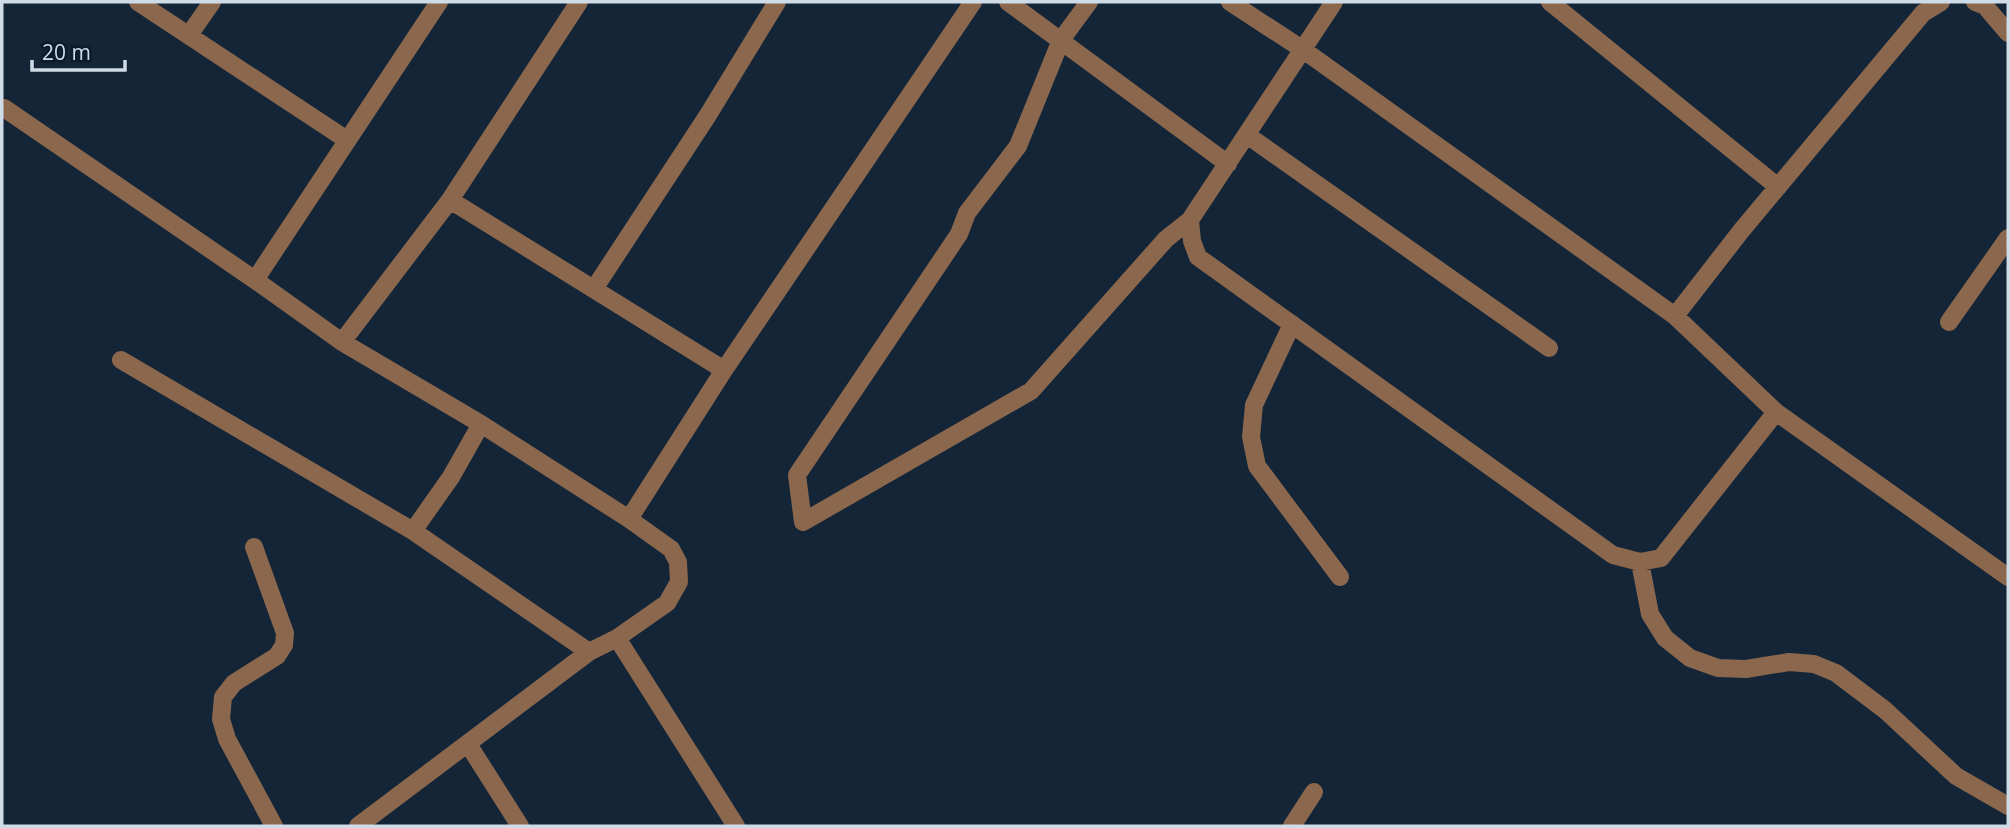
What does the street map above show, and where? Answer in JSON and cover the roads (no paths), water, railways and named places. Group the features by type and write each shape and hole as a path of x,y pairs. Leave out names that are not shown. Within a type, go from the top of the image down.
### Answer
{"street":[{"path":"138,2 347,140"},
{"path":"189,35 212,2"},
{"path":"255,279 439,2"},
{"path":"342,342 450,200 579,2"},
{"path":"629,519 724,370 973,2"},
{"path":"1009,2 1228,164"},
{"path":"1089,2 1060,40 1018,146 967,213 959,234 797,475 803,522 1031,391 1166,239 1190,220 1334,2"},
{"path":"1230,2 1302,49 1675,316 1776,412 2008,577"},
{"path":"1550,2 1778,187"},
{"path":"1675,316 1741,231 1923,13 1941,2"},
{"path":"1975,2 1986,6 2008,33"},
{"path":"594,289 708,115 771,4"},
{"path":"4,108 255,279 342,342 481,424 629,519 671,549 678,562 679,582 667,603 617,638 589,652 358,826"},
{"path":"1247,135 1549,348"},
{"path":"450,200 724,370"},
{"path":"1190,220 1192,241 1198,257 1614,555 1640,562 1661,558 1776,412"},
{"path":"1949,322 2008,238"},
{"path":"1292,324 1254,405 1251,437 1256,466 1340,577"},
{"path":"121,360 413,531 589,652"},
{"path":"413,531 451,477 481,424"},
{"path":"254,547 285,633 284,645 277,656 234,683 223,697 221,719 227,739 274,826"},
{"path":"1640,562 1650,614 1665,638 1690,658 1718,668 1746,669 1789,662 1814,664 1836,673 1885,710 1956,776 2008,806"},
{"path":"617,638 736,826"},
{"path":"468,744 520,826"},
{"path":"1292,826 1314,792"}]}
